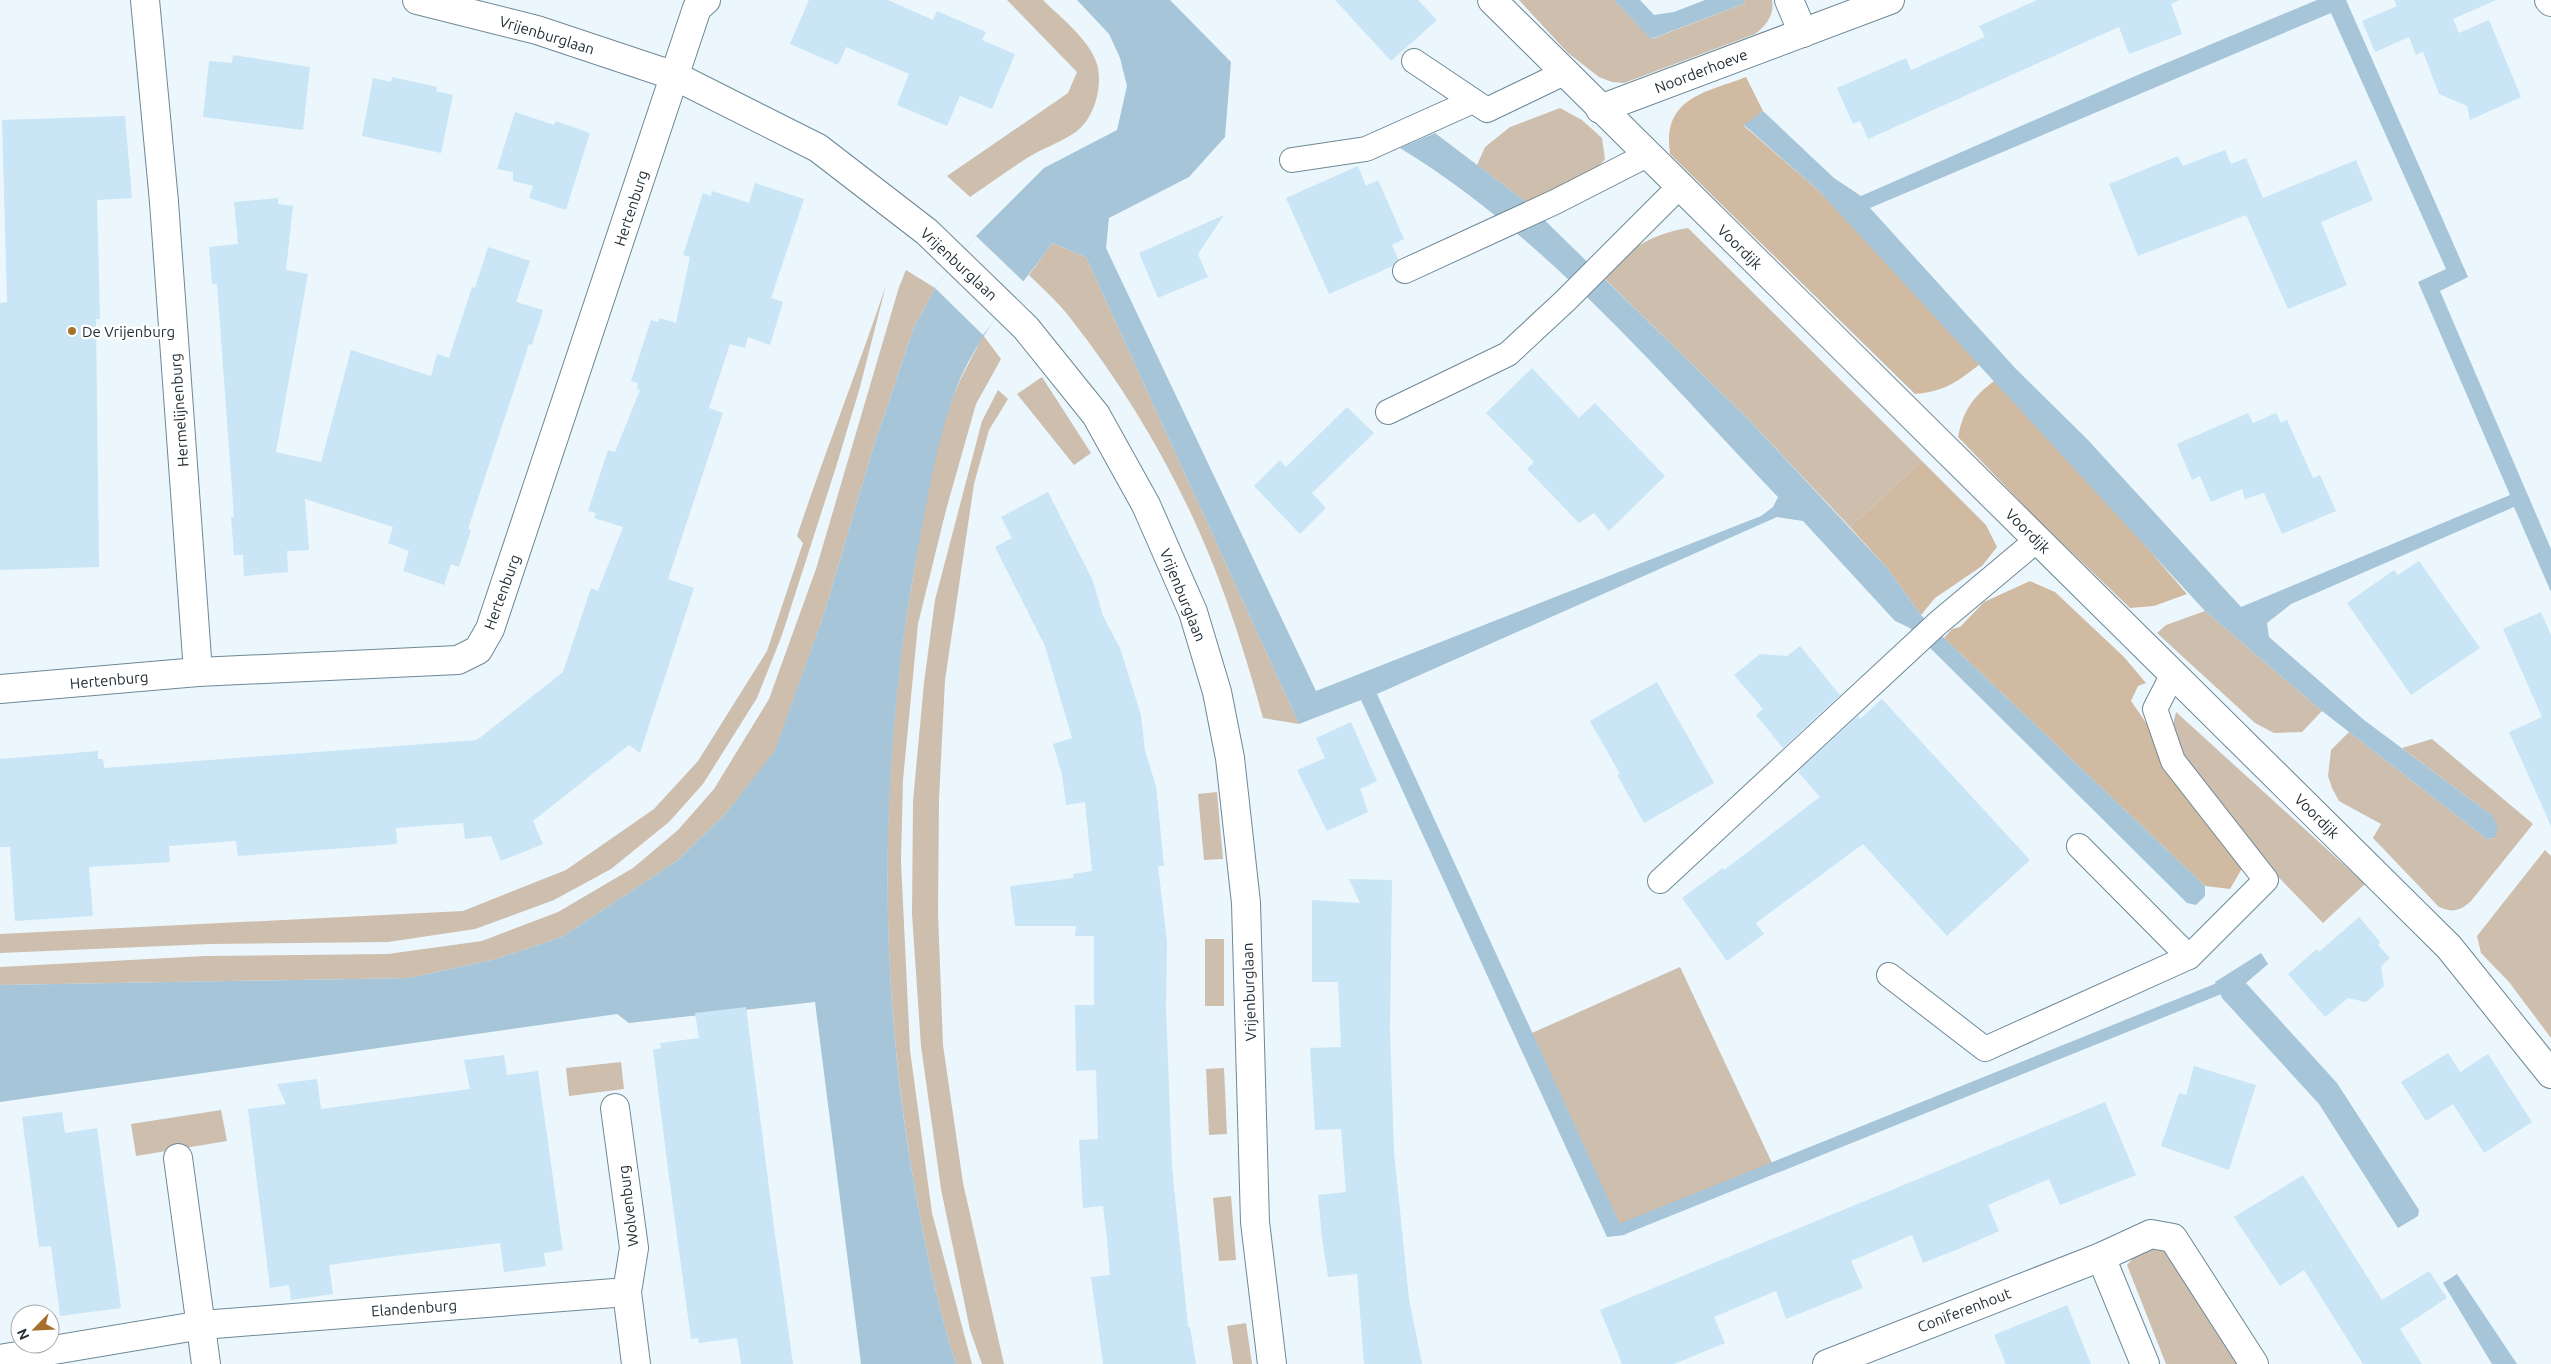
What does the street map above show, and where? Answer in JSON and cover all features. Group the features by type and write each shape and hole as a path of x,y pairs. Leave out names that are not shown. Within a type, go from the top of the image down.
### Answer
{"street":[{"name":"Hermelijnenburg","path":"145,0 164,202 198,672"},
{"name":"Vrijenburglaan","path":"417,0 537,30 675,76 818,148 927,232 1026,328 1096,415 1146,505 1193,612 1217,692 1230,758 1246,903 1255,1222 1272,1364"},
{"path":"675,76 697,8 706,0"},
{"name":"Voordijk","path":"1492,0 2449,947 2551,1074"},
{"path":"1789,0 1802,33"},
{"name":"Noorderhoeve","path":"1600,108 1890,0"},
{"name":"Hertenburg","path":"0,690 198,672 458,660 478,650 490,629 675,76"},
{"name":"Wolvenburg","path":"615,1108 634,1248 627,1292 636,1364"},
{"path":"178,1158 206,1364"},
{"name":"Coniferenhout","path":"1827,1364 2101,1257 2151,1234 2173,1238 2254,1364"},
{"path":"2101,1257 2145,1364"},
{"name":"Elandenburg","path":"0,1359 202,1325 627,1292"}],"lane":[{"path":"1414,62 1487,110 1564,73"},
{"path":"1292,160 1366,149 1473,101"},
{"path":"1405,271 1554,202 1647,155"},
{"path":"1388,412 1508,354 1565,301 1679,186"},
{"path":"1660,881 1938,623 2037,540"},
{"path":"1889,975 1985,1049 2189,957 2266,880 2173,761 2155,709 2174,674"},
{"path":"2079,846 2189,957"}],"shaded area":[{"path":"1007,0 1043,0 1074,29 1088,46 1097,64 1099,72 1098,91 1089,118 1077,131 1027,158 970,197 947,176 1068,93 1077,72"},
{"path":"1519,0 1614,0 1652,39 1745,3 1744,0 1772,0 1773,5 1769,19 1755,34 1624,83 1612,82 1599,77 1568,53"},
{"path":"1746,77 1763,111 1744,126 1820,192 1980,364 1950,385 1934,391 1915,394 1670,154 1669,135 1679,109 1689,100 1701,94"},
{"path":"1560,108 1582,120 1602,138 1605,159 1592,175 1526,202 1477,165 1485,147 1510,127"},
{"path":"1688,228 1922,461 1850,527 1749,420 1601,275 1641,244 1662,234"},
{"path":"1052,243 1086,257 1299,724 1263,718 1246,658 1226,599 1212,562 1179,488 1139,418 1095,351 1061,307 1029,275"},
{"path":"906,270 935,288 914,327 873,448 824,614 775,751 727,812 678,860 562,937 496,959 409,978 0,985 0,967 205,956 388,954 482,941 558,912 633,868 678,830 714,789 769,699 816,569 899,287"},
{"path":"886,285 860,387 836,467 782,635 757,698 703,784 669,822 611,869 554,900 475,929 388,942 210,944 0,953 0,934 463,911 566,870 654,809 698,761 767,651 803,543 797,536"},
{"path":"983,335 1001,359 976,404 946,510 918,624 903,780 901,861 910,1050 932,1213 972,1364 956,1364 944,1325 930,1265 905,1127 896,1048 890,968 888,889 889,809 894,729 902,650 926,502 936,454 949,408 960,380"},
{"path":"1042,377 1091,453 1074,465 1017,394"},
{"path":"1994,381 2112,507 2187,594 2154,606 2130,608 2036,518 1958,437 1963,419 1970,405"},
{"path":"998,390 1008,399 989,430 974,484 945,680 939,799 938,913 943,1045 963,1183 1004,1364 982,1364 970,1330 941,1189 921,1046 912,914 913,801 924,683 935,600 982,421"},
{"path":"1922,461 1986,525 1997,547 1982,566 1935,598 1921,615 1888,569 1850,527"},
{"path":"2030,581 2055,592 2124,657 2146,683 2138,686 2131,701 2244,865 2230,889 2205,886 1944,638 1952,629 1960,627 1984,602"},
{"path":"2205,611 2322,711 2302,732 2274,733 2255,723 2157,633 2166,625"},
{"path":"2176,712 2365,884 2323,923 2245,843 2178,748 2173,725"},
{"path":"2349,732 2487,839 2494,838 2493,816 2402,748 2432,739 2533,824 2471,901 2463,907 2456,910 2448,910 2439,907 2373,838 2381,824 2339,801 2328,776 2331,750"},
{"path":"1217,792 1223,859 1204,860 1198,794"},
{"path":"2545,850 2551,856 2551,1038 2509,982 2481,953 2477,936"},
{"path":"1205,939 1224,939 1224,1006 1205,1006"},
{"path":"1680,967 1773,1165 1620,1225 1532,1033"},
{"path":"621,1062 624,1089 569,1096 566,1068"},
{"path":"1224,1068 1227,1134 1209,1135 1206,1069"},
{"path":"221,1110 227,1141 136,1156 131,1124"},
{"path":"1231,1196 1236,1260 1219,1261 1213,1198"},
{"path":"2151,1248 2165,1252 2237,1364 2166,1364 2127,1265 2136,1255"},
{"path":"1246,1323 1252,1364 1233,1364 1227,1326"}],"water":[{"path":"1077,0 1170,0 1231,62 1225,137 1189,177 1109,218 1106,248 1316,691 1761,516 1773,507 1778,497 1645,356 1553,265 1454,184 1400,148 1435,133 1526,202 1749,420 1888,569 1921,615 2205,886 2205,896 2196,905 2187,903 1910,628 1895,621 1803,521 1777,517 1377,694 1625,1235 1607,1237 1361,700 1299,724 1086,257 1052,243 975,350 956,389 949,410 932,476 915,565 903,644 894,724 889,805 888,885 895,1046 905,1126 918,1205 934,1285 956,1364 861,1364 815,1002 629,1023 617,1014 0,1102 0,985 409,978 496,959 562,937 678,860 727,812 775,750 824,614 873,448 914,327 935,288 976,236 1044,168 1117,130 1127,86 1120,58 1109,34"},
{"path":"1614,0 1640,0 1654,15 1674,12 1705,0 1744,0 1745,3 1651,39"},
{"path":"2317,0 2346,0 2468,277 2440,291 2551,549 2551,592 2514,507 2291,604 2267,623 2269,637 2364,720 2493,816 2498,829 2494,838 2487,839 2322,711 2205,611 1820,192 1744,125 1763,111 1834,178 1861,196 2140,74","holes":["2331,13 2446,269 2418,282 2510,495 2241,607 2088,440 2016,369 1870,208"]},
{"path":"2261,953 2268,964 2246,983 2337,1083 2419,1210 2418,1216 2398,1228 2319,1104 2222,998 2215,982"},
{"path":"2457,1274 2517,1364 2492,1364 2443,1283"}],"pier":[{"path":"976,236 1024,282 983,335 935,288"}],"building":[{"path":"809,0 888,0 933,20 937,11 986,32 982,40 1015,54 992,109 960,96 947,126 897,105 909,74 846,47 838,65 790,44"},
{"path":"1335,0 1418,0 1437,20 1391,61"},
{"path":"2037,0 2180,0 2171,4 2182,34 2129,54 2119,27 1868,139 1860,121 1853,124 1837,88 1906,58 1911,70 1985,37 1979,26"},
{"path":"2394,0 2496,0 2453,19 2459,33 2489,20 2521,97 2470,120 2467,106 2439,94 2423,52 2416,55 2409,37 2375,52 2362,21 2397,6"},
{"path":"233,55 310,67 303,130 203,117 209,61 232,63"},
{"path":"392,77 437,87 436,91 453,95 441,153 362,136 373,78 391,82"},
{"path":"515,112 554,125 556,121 590,133 566,210 529,198 533,186 513,181 513,172 497,169"},
{"path":"125,116 132,198 97,200 100,319 96,319 99,567 0,570 0,303 7,302 2,120"},
{"path":"2225,150 2231,164 2246,158 2263,198 2356,160 2373,200 2321,222 2347,285 2288,309 2246,215 2138,256 2109,184 2178,156 2183,166"},
{"path":"1358,166 1366,186 1378,180 1404,239 1392,245 1398,259 1393,266 1329,294 1286,198"},
{"path":"755,183 804,199 771,298 783,302 770,345 748,337 745,348 730,344 709,408 723,413 668,579 694,588 640,753 629,745 533,821 543,844 501,861 491,836 465,839 463,823 396,828 397,844 374,846 238,856 236,841 169,846 170,862 89,867 93,916 15,921 10,847 0,847 0,759 98,751 98,759 103,759 104,768 477,740 563,672 591,588 598,591 623,527 594,518 596,513 588,511 608,450 615,452 640,390 637,389 638,383 631,381 651,320 658,322 660,318 676,323 690,257 683,255 703,193 711,196 712,191 749,203"},
{"path":"278,198 278,204 293,206 286,270 308,274 276,452 321,462 351,350 431,376 437,354 449,358 472,287 475,288 488,247 530,261 516,302 543,310 532,345 529,344 468,529 471,530 459,567 451,564 444,585 403,571 409,551 388,543 393,527 305,499 309,550 287,551 288,572 244,576 243,555 234,555 231,517 234,517 217,284 212,284 209,247 238,244 234,202"},
{"path":"1224,215 1198,254 1208,277 1158,298 1139,253"},
{"path":"1532,368 1579,418 1595,403 1665,476 1609,531 1594,513 1579,523 1527,469 1534,462 1486,413"},
{"path":"1347,407 1374,433 1312,493 1326,508 1300,534 1254,486 1280,460 1286,467"},
{"path":"2248,413 2253,423 2276,413 2281,423 2287,420 2313,478 2320,475 2336,511 2282,534 2264,493 2245,499 2242,489 2211,502 2200,476 2192,480 2177,444"},
{"path":"1048,492 1093,581 1103,616 1120,648 1141,715 1145,751 1156,786 1164,866 1158,866 1167,942 1166,1008 1172,1167 1188,1327 1190,1327 1196,1364 1103,1364 1091,1277 1110,1275 1107,1240 1103,1206 1083,1208 1079,1140 1098,1139 1096,1070 1076,1071 1075,1005 1094,1005 1094,936 1075,936 1076,926 1015,926 1010,886 1074,878 1073,874 1092,871 1085,802 1066,805 1062,774 1053,744 1072,738 1045,646 995,547 1012,538 1001,517"},
{"path":"2419,561 2480,648 2411,695 2347,603 2394,570 2398,575"},
{"path":"2541,612 2551,635 2551,826 2509,732 2542,717 2503,629"},
{"path":"1800,646 1840,695 1783,748 1756,715 1763,709 1734,675 1760,654 1787,656"},
{"path":"1657,682 1714,783 1644,823 1617,775 1620,774 1590,721"},
{"path":"1882,699 2030,860 1947,936 1863,844 1756,923 1764,934 1727,961 1682,898 1723,868 1724,870 1820,797 1799,773 1800,769 1858,716 1860,719"},
{"path":"1351,722 1377,781 1360,789 1368,812 1327,831 1297,770 1325,758 1316,738"},
{"path":"1349,879 1392,880 1390,1030 1394,1152 1409,1299 1422,1364 1364,1364 1357,1274 1328,1277 1322,1238 1318,1195 1346,1192 1341,1129 1315,1130 1310,1048 1341,1047 1338,982 1312,982 1312,900 1360,903"},
{"path":"2359,917 2380,942 2378,945 2390,958 2381,966 2384,986 2366,1002 2348,998 2325,1017 2288,974 2317,949 2319,952"},
{"path":"746,1007 793,1364 741,1364 737,1338 699,1343 698,1338 691,1339 668,1169 653,1050 661,1048 660,1043 699,1038 695,1013"},
{"path":"2448,1053 2460,1072 2488,1054 2532,1122 2484,1153 2453,1104 2426,1121 2401,1082"},
{"path":"504,1055 507,1075 538,1071 563,1250 544,1253 546,1266 504,1272 500,1243 386,1257 329,1265 333,1294 291,1300 289,1285 270,1288 248,1109 286,1104 277,1084 317,1079 321,1109 470,1089 464,1060"},
{"path":"2194,1066 2256,1085 2229,1170 2161,1146 2179,1093 2186,1095"},
{"path":"2105,1102 2136,1175 2060,1205 2049,1179 1988,1205 1999,1231 1963,1247 1923,1263 1912,1235 1851,1261 1863,1288 1786,1319 1776,1291 1714,1317 1725,1343 1674,1364 1622,1364 1600,1310"},
{"path":"62,1112 65,1133 97,1128 121,1308 60,1316 60,1304 58,1304 51,1246 39,1247 22,1117"},
{"path":"2303,1175 2382,1300 2429,1271 2447,1298 2400,1329 2422,1364 2363,1364 2304,1270 2280,1286 2234,1217"},
{"path":"2067,1305 2091,1364 2006,1364 1994,1335"}],"waterway":[{"path":"1622,1229 2218,989"}],"place":[{"name":"De Vrijenburg","path":"72,331"}]}
